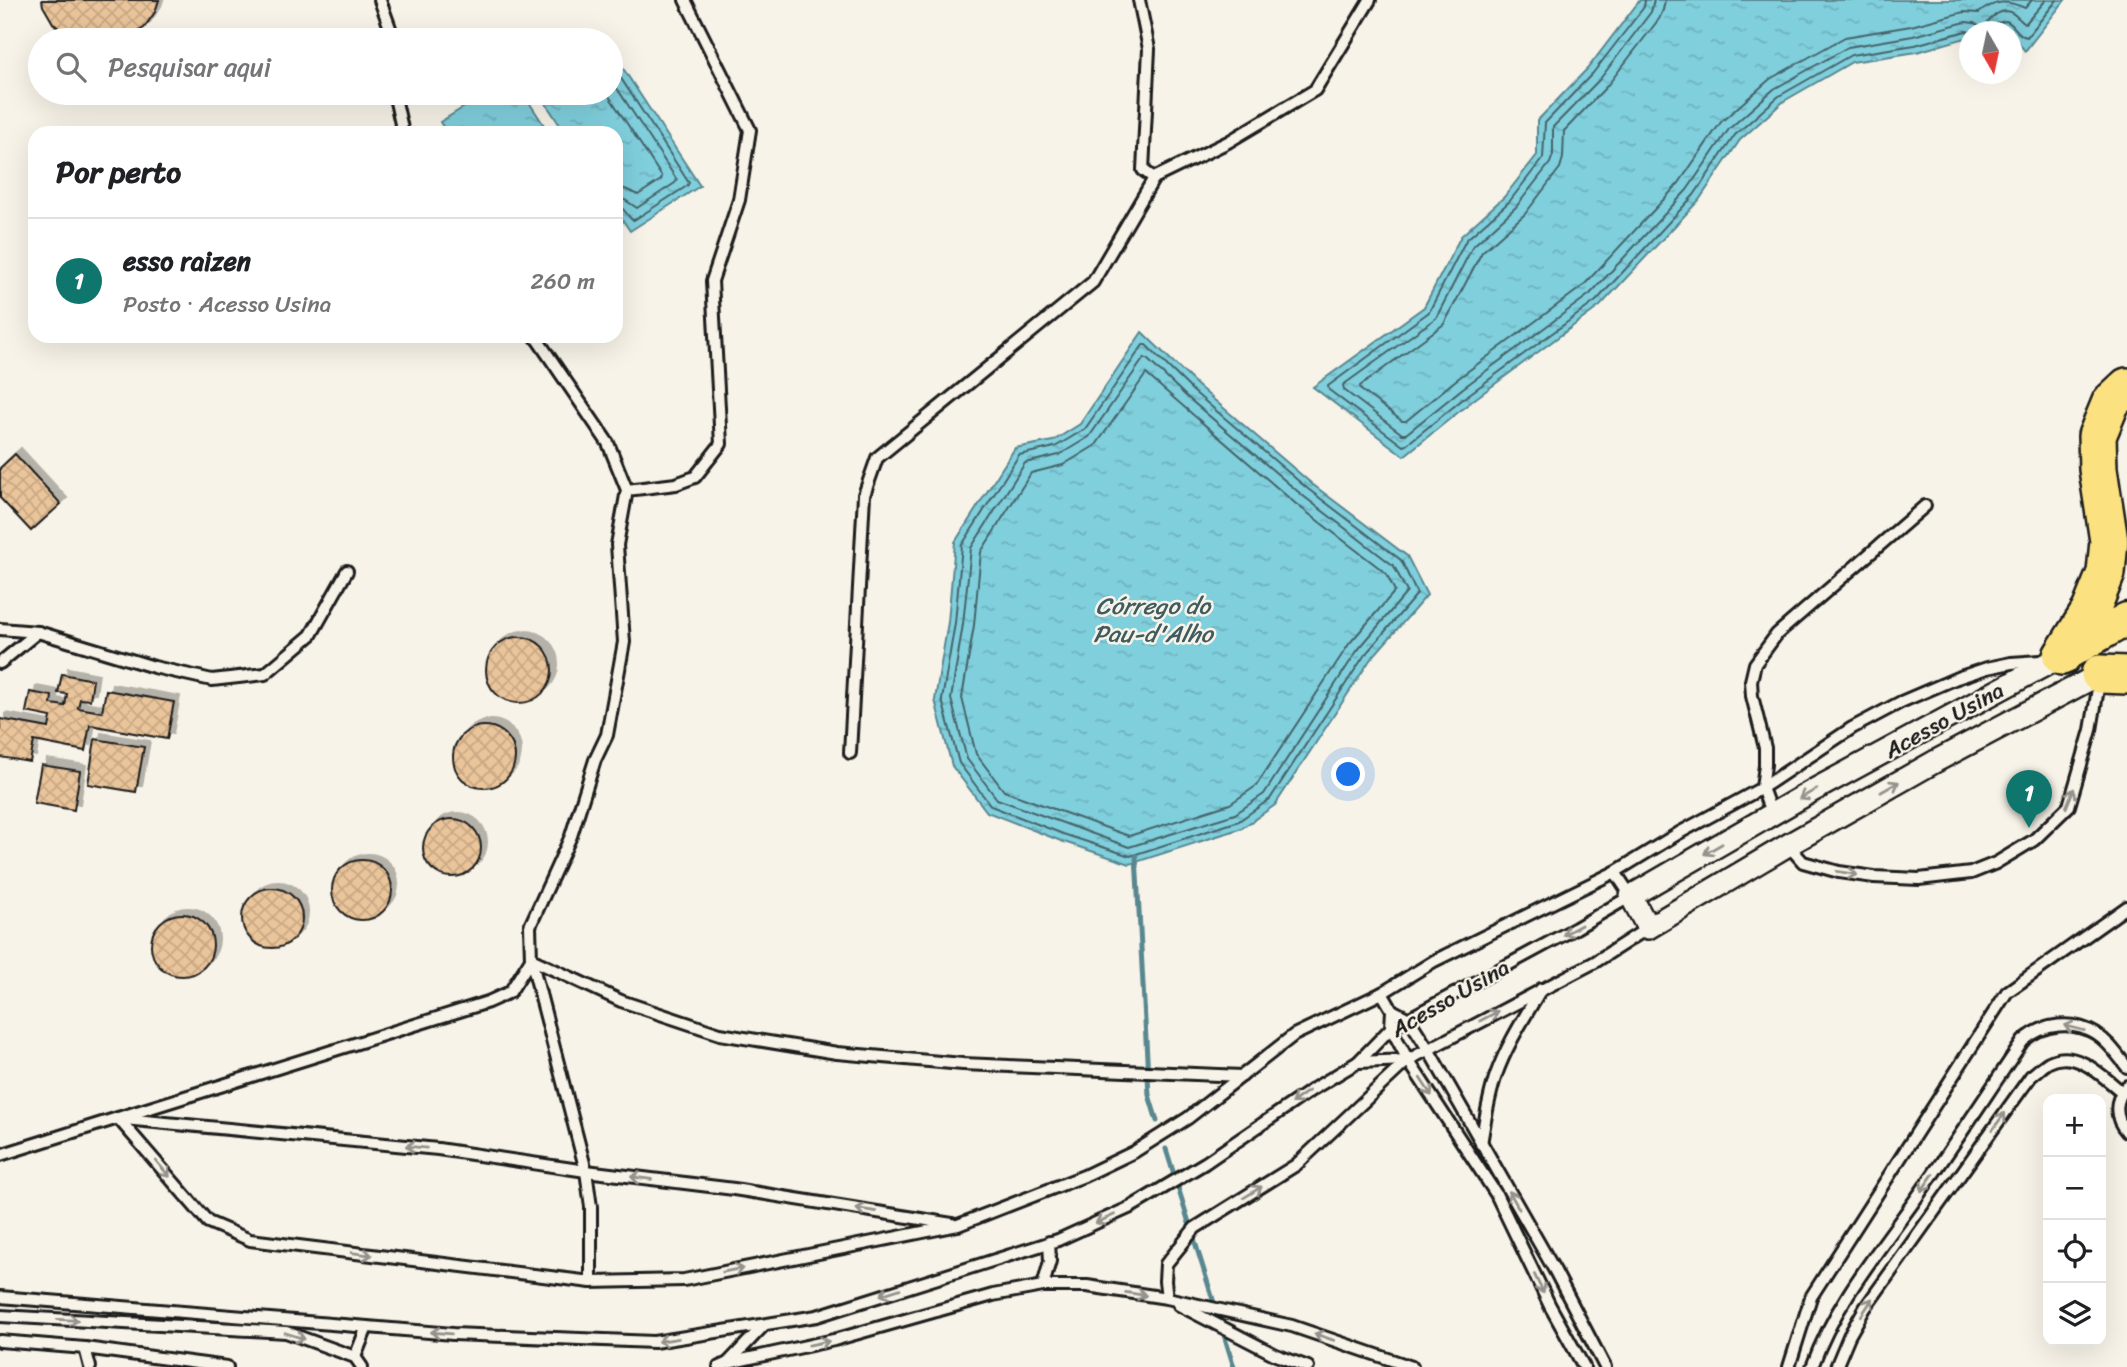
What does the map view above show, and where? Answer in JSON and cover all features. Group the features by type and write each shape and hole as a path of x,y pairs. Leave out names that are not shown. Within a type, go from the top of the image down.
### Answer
{"highway":[{"path":"2058,658 2091,610 2106,573 2115,501 2098,469 2097,436 2111,402 2127,387"}],"main road":[{"name":"Acesso Usina","path":"2058,658 2127,619"}],"street":[{"name":"Acesso Usina","path":"1631,896 1772,815 2058,658"},
{"name":"Acesso Usina","path":"1648,928 1936,761 2118,669"},
{"path":"1772,815 1788,845"},
{"path":"1631,896 1648,928"}],"lane":[{"path":"380,0 390,28"},
{"path":"627,490 676,484 695,477 721,444 712,281 739,200 750,130 685,0"},
{"path":"1139,0 1149,48 1143,170 1154,178"},
{"path":"850,753 864,495 877,458 1093,282 1154,178 1228,142 1315,90 1370,0"},
{"path":"397,105 401,126"},
{"path":"540,343 608,443 627,490 617,545 624,642 607,735 595,760 570,836 530,926 531,959 586,1171 591,1207 590,1282"},
{"path":"1772,815 1762,788 1765,748 1752,696 1751,681 1755,664 1777,634 1926,506"},
{"path":"0,629 38,632 154,667 212,680 265,674 311,635 347,570"},
{"path":"0,663 38,632"},
{"path":"118,1118 208,1222 250,1240 590,1282 684,1280 958,1225 1084,1176 1135,1152 1188,1118 1294,1035 1382,993 1434,961 1615,872 1679,833 1762,788 1852,728 1957,678 2011,663 2058,658"},
{"path":"1788,845 1804,862 1839,872 1874,877 1919,879 1971,873 1996,863 2034,840 2069,806 2091,730 2118,669"},
{"path":"1615,872 1631,896"},
{"name":"Acesso Usina","path":"1358,1062 1391,1028 1631,896"},
{"path":"1789,1367 1811,1297 2007,992 2127,907"},
{"name":"Acesso Usina","path":"1358,1062 1408,1060 1595,962 1648,928"},
{"path":"531,959 621,1001 720,1034 836,1053 963,1064 1242,1076"},
{"path":"0,1155 488,1002 510,992 531,959"},
{"path":"1469,1152 1481,1144 1496,1075 1509,1045 1541,989"},
{"path":"1382,993 1392,1010 1391,1028 1408,1060 1496,1194 1550,1306 1584,1367"},
{"path":"1392,1010 1409,1018 1428,1049 1548,1259 1605,1367"},
{"path":"1812,1367 1847,1296 2023,1041 2033,1032 2048,1027 2077,1027 2096,1034 2114,1050 2127,1067"},
{"path":"1836,1367 1865,1308 2031,1076 2047,1063 2056,1059 2070,1059 2083,1063 2124,1089 2117,1110 2119,1120 2127,1132"},
{"path":"1167,1298 1166,1264 1195,1228 1296,1165 1408,1060"},
{"path":"0,1297 453,1334 654,1342 817,1316 1049,1242 1131,1207 1358,1062"},
{"path":"118,1118 438,1149 734,1189 958,1225"},
{"path":"1043,1286 1050,1261 1049,1242"},
{"path":"723,1365 834,1340 993,1295 1043,1286 1087,1286 1167,1298 1292,1326 1412,1367"},
{"path":"1167,1298 1276,1355 1308,1367"},
{"path":"0,1315 286,1332 355,1357 362,1367"},
{"path":"723,1365 764,1325"},
{"path":"355,1357 368,1327"},
{"path":"0,1341 85,1348 227,1367"},
{"path":"85,1348 90,1367"}],"water":[{"path":"1640,0 2065,0 2025,51 2022,47 2022,21 1959,21 1959,40 1917,52 1852,62 1784,101 1740,140 1699,200 1600,306 1472,401 1404,456 1313,387 1424,307 1461,236 1504,197 1537,155 1537,121 1588,68"},
{"path":"623,68 700,186 630,231 623,220 623,126 560,126 547,105 623,105"},
{"path":"468,105 531,105 544,126 443,126 440,122"},
{"name":"Córrego do Pau-d'Alho","path":"1142,332 1198,386 1312,484 1407,556 1427,595 1370,660 1275,805 1242,828 1130,864 987,812 952,766 935,700 948,622 955,542 1015,448 1053,441 1080,424"}],"building":[{"path":"42,0 159,0 155,12 144,28 58,28 43,6"},
{"path":"15,454 61,504 31,531 0,498 0,468"},
{"path":"519,637 532,640 542,647 549,657 552,670 549,683 542,693 532,700 519,703 506,700 496,693 489,683 486,670 489,657 496,647 506,640"},
{"path":"62,674 93,680 90,700 80,699 78,708 102,712 106,690 174,702 167,739 90,725 85,751 34,741 30,762 0,757 0,719 49,728 51,717 26,712 30,692 52,696 51,704 65,706 67,694 58,693"},
{"path":"478,726 490,726 506,735 513,745 513,769 506,779 490,788 478,788 467,783 458,774 453,763 453,751 458,740 467,731"},
{"path":"95,739 144,747 136,792 88,784"},
{"path":"41,765 80,771 74,810 34,803"},
{"path":"446,819 458,819 473,827 481,842 481,854 473,869 458,877 446,877 431,869 423,854 423,842 431,827"},
{"path":"362,860 383,869 392,890 383,911 362,920 341,911 332,890 341,869"},
{"path":"272,888 293,897 302,918 293,939 272,948 251,939 242,918 251,897"},
{"path":"182,914 204,923 213,945 204,967 182,976 160,967 151,945 160,923"}],"waterway":[{"path":"1136,856 1149,1095 1157,1121"},
{"path":"1166,1149 1234,1367"}],"place":[{"name":"esso raizen","path":"2029,828"}]}
